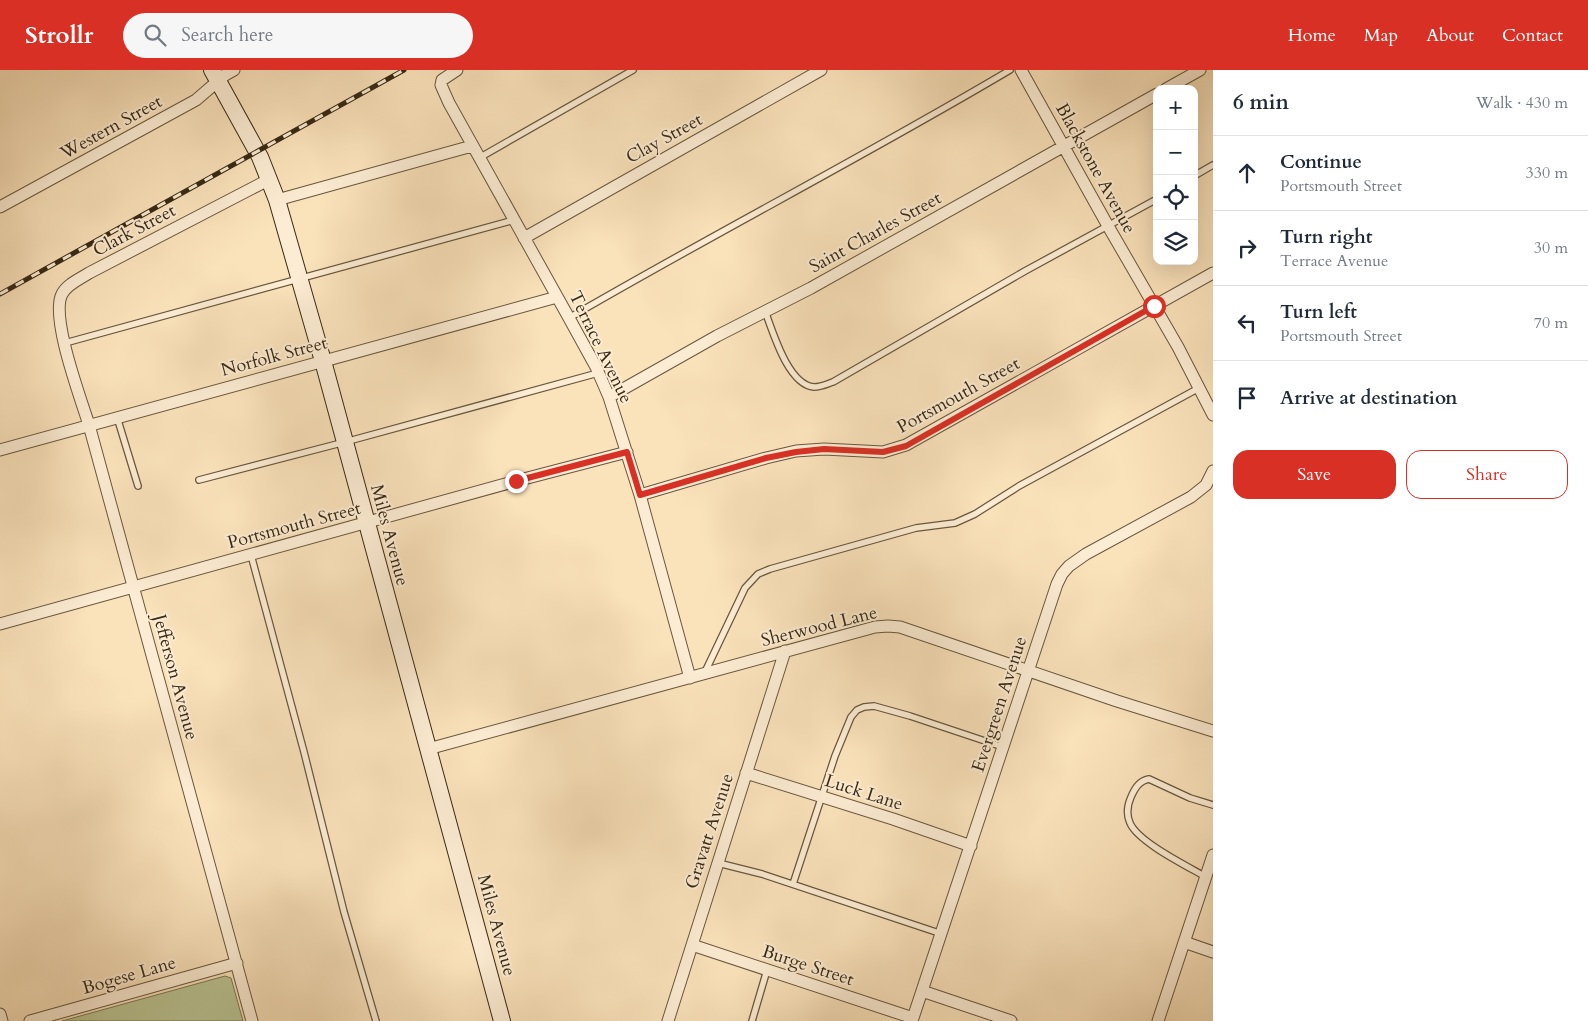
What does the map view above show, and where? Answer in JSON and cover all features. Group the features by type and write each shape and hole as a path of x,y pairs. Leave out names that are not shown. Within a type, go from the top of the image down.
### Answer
{"street":[{"name":"Western Street","path":"0,207 196,100 215,76 234,70"},
{"name":"Terrace Avenue","path":"457,70 442,80 441,85 449,103 569,318 609,397 640,495 690,678"},
{"name":"Clay Street","path":"524,238 821,70"},
{"name":"Blackstone Avenue","path":"1021,70 1213,415"},
{"path":"1173,85 1200,70"},
{"name":"Miles Avenue","path":"215,76 260,157 277,200 323,361 502,1021"},
{"name":"Saint Charles Street","path":"609,397 692,349 811,288 1153,96"},
{"path":"277,200 472,146"},
{"name":"Clark Street","path":"65,343 60,324 60,301 62,293 68,286 89,273 270,179"},
{"name":"Portsmouth Street","path":"640,495 766,458 796,452 824,449 883,452 906,446 1213,273"},
{"name":"Norfolk Street","path":"0,450 557,297"},
{"name":"Jefferson Avenue","path":"65,343 252,1021"},
{"name":"Portsmouth Street","path":"0,624 627,452"},
{"name":"Evergreen Avenue","path":"913,1020 1028,670 1062,574 1069,566 1086,554 1192,497 1206,484 1213,471"},
{"name":"Sherwood Lane","path":"428,749 785,651 875,627 888,626 900,627 1117,701 1213,731"},
{"name":"Gravatt Avenue","path":"668,1021 785,651"},
{"name":"Luck Lane","path":"746,773 971,846"},
{"path":"1158,1021 1213,854"},
{"path":"1184,942 1213,952"},
{"name":"Burge Street","path":"692,946 913,1020"},
{"name":"Bogese Lane","path":"30,1021 237,963"},
{"path":"922,991 1011,1021"},
{"path":"0,1014 2,1021"}],"lane":[{"path":"479,158 633,70"},
{"path":"569,318 1010,70"},
{"path":"1196,175 1213,165"},
{"path":"765,311 779,350 798,379 805,385 821,387 833,382 1016,276 1153,201"},
{"path":"65,343 514,220"},
{"path":"199,480 598,373"},
{"path":"704,674 745,588 758,574 916,528 955,523 975,514 1019,486 1199,388"},
{"path":"117,417 138,486"},
{"path":"251,555 344,912 376,1021"},
{"path":"792,884 834,756 851,717 857,710 874,706 1003,747"},
{"path":"1206,877 1161,851 1138,834 1130,825 1127,813 1130,798 1136,786 1142,780 1149,779 1190,798 1213,805"},
{"path":"718,863 762,874 942,934"},
{"path":"752,1021 767,970"}],"green space":[{"path":"225,976 231,978 243,1021 62,1021"}],"railway":[{"path":"0,294 404,70"}],"route":[{"path":"516,481 627,452 640,495 766,458 796,452 824,449 883,452 892,450 906,446 1154,306"}]}
